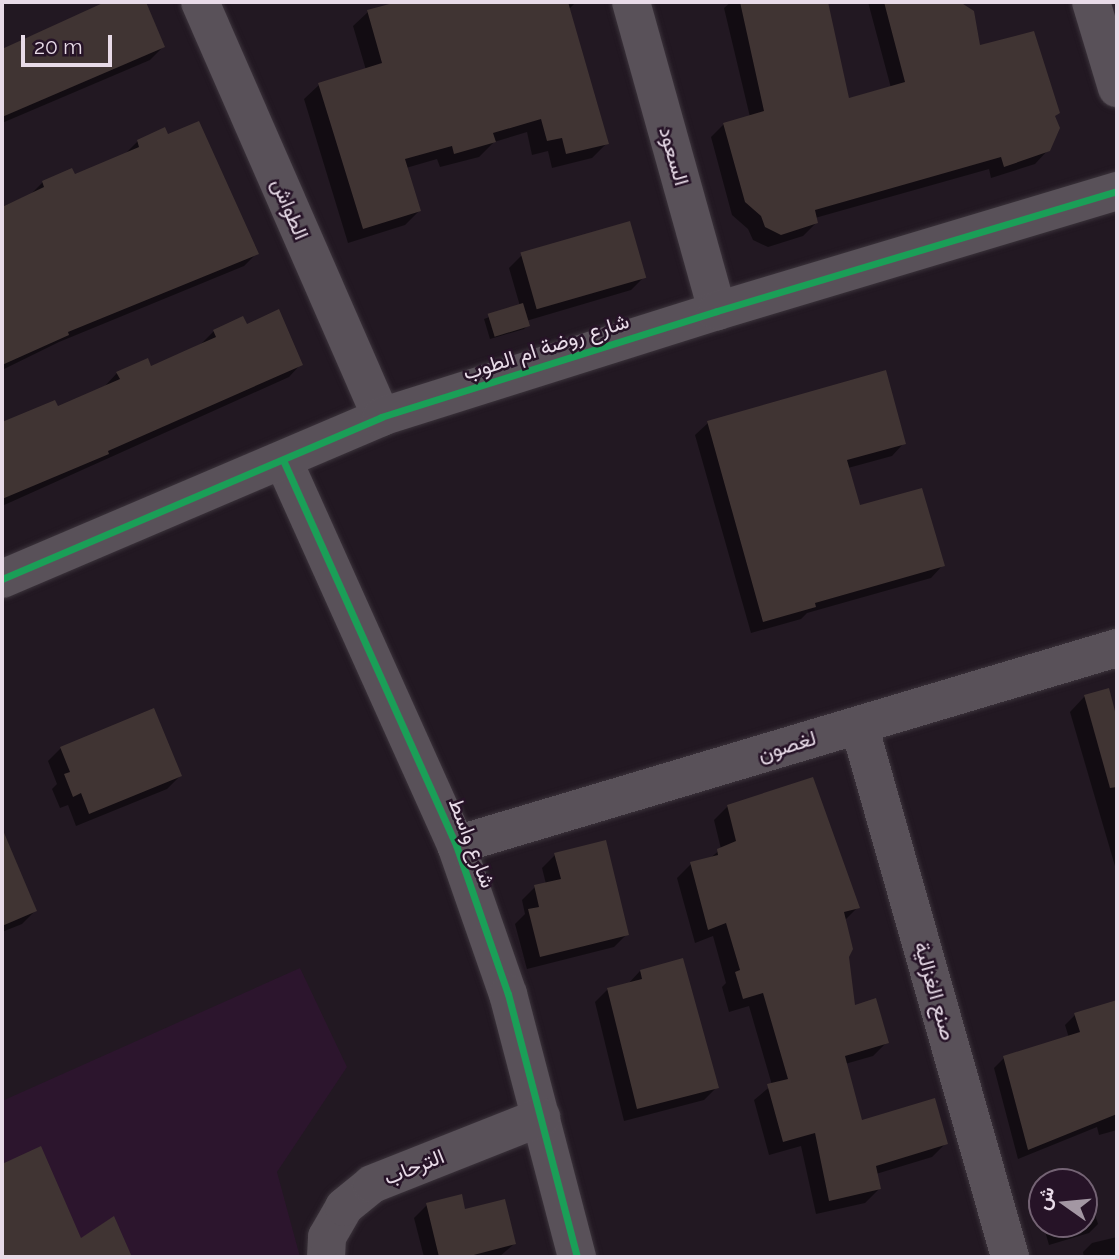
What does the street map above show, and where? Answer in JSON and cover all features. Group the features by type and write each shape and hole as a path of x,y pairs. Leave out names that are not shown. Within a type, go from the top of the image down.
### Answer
{"street":[{"name":"الطواش","path":"200,2 380,417"},
{"name":"السعود","path":"631,2 718,311"},
{"path":"1091,2 1117,88"},
{"name":"شارع روضة ام الطوب","path":"2,579 380,417 718,311 1117,191"},
{"name":"شارع واسط","path":"284,460 456,845 508,995 577,1257"},
{"name":"لغصون","path":"456,845 1117,648"},
{"name":"صنع الغزالية","path":"859,724 1010,1257"},
{"name":"الترحاب","path":"326,1257 327,1237 344,1207 372,1184 541,1117"}],"shaded area":[{"path":"300,968 347,1067 277,1172 300,1257 2,1257 2,1101"}],"building":[{"path":"105,2 146,2 165,47 2,117 2,49"},
{"path":"397,2 568,2 609,144 566,154 562,138 547,141 541,119 493,133 496,142 454,154 452,146 405,159 421,211 363,229 318,83 382,63 367,10"},
{"path":"740,2 828,2 849,98 905,82 884,2 960,2 974,11 980,45 1034,31 1060,113 1055,116 1060,128 1050,151 1004,167 1001,157 815,210 818,223 781,235 765,227 761,216 745,202 723,123 764,111"},
{"path":"199,121 259,254 68,332 69,335 2,365 2,207 44,187 42,181 72,168 75,174 139,147 137,140 165,127 168,134"},
{"path":"630,221 646,278 537,309 520,252"},
{"path":"523,303 530,326 495,337 488,314"},
{"path":"279,309 303,365 108,451 109,454 2,499 2,422 55,400 58,406 120,379 116,372 148,358 151,366 216,337 213,330 243,316 247,324"},
{"path":"886,370 906,444 847,460 860,505 922,488 945,566 815,603 816,607 763,622 707,421"},
{"path":"1109,688 1117,719 1117,787 1110,788 1084,695"},
{"path":"154,708 182,776 89,814 81,793 73,797 64,774 70,772 60,747"},
{"path":"813,777 860,908 844,912 853,949 849,957 855,1005 876,998 889,1043 845,1056 862,1120 935,1098 948,1144 876,1166 881,1189 829,1201 815,1133 783,1142 767,1084 788,1079 763,993 743,999 735,972 740,970 726,923 708,930 690,862 718,855 717,849 736,841 727,805"},
{"path":"2,828 37,911 2,926"},
{"path":"606,840 629,935 540,957 528,909 539,907 534,885 561,879 554,853"},
{"path":"683,958 719,1088 637,1109 607,988 642,979 640,970"},
{"path":"1117,1000 1117,1114 1028,1150 1003,1056 1080,1032 1074,1013"},
{"path":"41,1146 81,1238 114,1216 132,1257 2,1257 2,1164"},
{"path":"462,1194 465,1209 505,1199 516,1244 466,1257 439,1257 426,1203"}],"cycle path":[{"path":"2,579 381,417 717,311 1117,191"},
{"path":"283,460 456,845 508,994 577,1257"}]}
